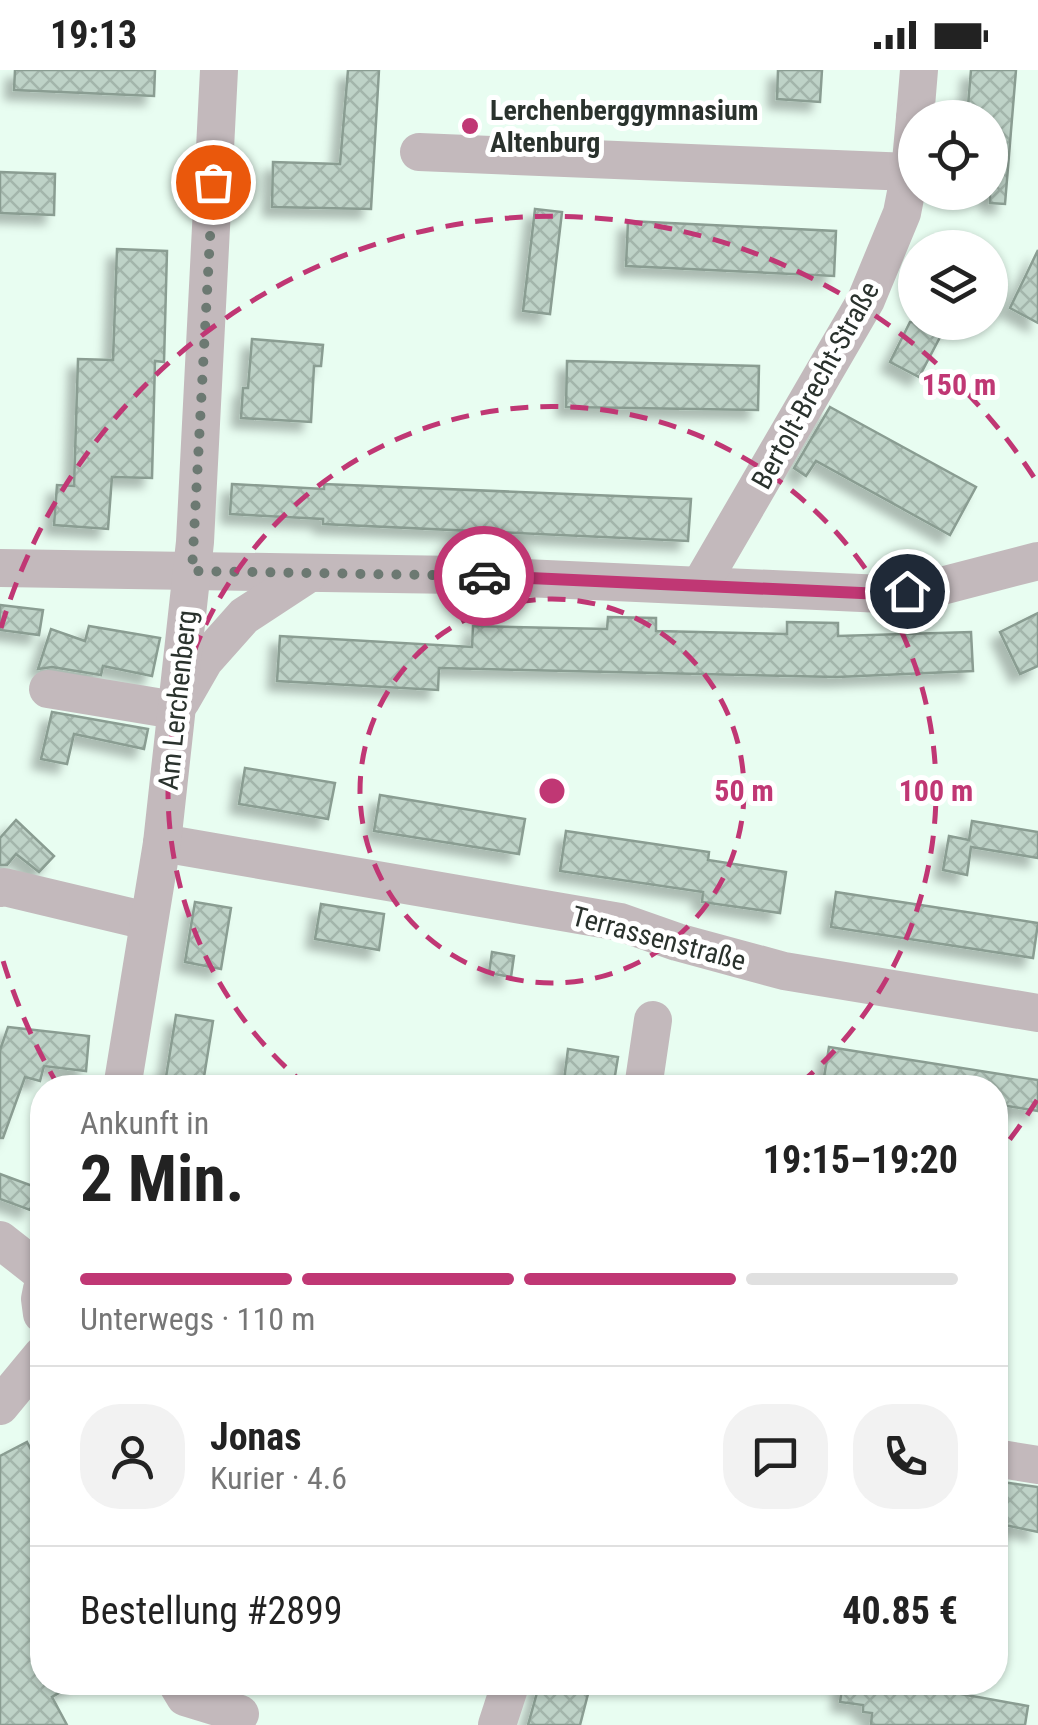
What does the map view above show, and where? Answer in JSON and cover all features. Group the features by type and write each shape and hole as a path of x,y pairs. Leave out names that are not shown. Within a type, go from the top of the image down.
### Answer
{"street":[{"name":"Am Lerchenberg","path":"124,1075 162,843 192,571 219,70"},
{"name":"Bertolt-Brecht-Straße","path":"916,100 919,70"},
{"path":"420,152 898,172"},
{"name":"Bertolt-Brecht-Straße","path":"701,584 866,300 902,210"},
{"path":"0,568 459,576 883,594 930,588 1038,561"},
{"path":"48,689 176,710 204,662 244,616 308,574"},
{"name":"Terrassenstraße","path":"162,843 620,922 676,942 784,971 1038,1013"},
{"path":"0,888 147,922"},
{"path":"645,1075 653,1020"},
{"path":"0,1240 30,1264"},
{"path":"0,1406 30,1370"},
{"path":"1008,1460 1038,1465"},
{"path":"184,1695 240,1714"},
{"path":"498,1725 506,1695"}],"building":[{"path":"15,70 155,70 154,96 14,90"},
{"path":"348,70 379,70 371,209 272,207 273,162 340,164"},
{"path":"778,70 822,70 820,102 777,99"},
{"path":"971,70 1016,70 1008,167 1008,100 968,100"},
{"path":"0,172 55,174 54,215 0,213"},
{"path":"535,209 562,212 550,314 523,311"},
{"path":"628,221 836,231 834,276 626,266"},
{"path":"117,249 167,251 164,362 155,361 152,478 112,477 108,529 54,525 57,485 74,486 78,359 113,360"},
{"path":"1038,250 1038,323 1010,308"},
{"path":"252,339 323,345 321,366 314,366 311,422 241,418"},
{"path":"901,340 939,340 919,377 890,362"},
{"path":"567,361 759,366 758,410 566,407"},
{"path":"830,407 976,487 950,535 816,461 806,476 794,468"},
{"path":"232,484 324,489 324,484 691,499 688,541 323,524 323,519 230,514"},
{"path":"0,605 43,610 39,635 0,630"},
{"path":"1038,613 1038,666 1020,674 1000,632"},
{"path":"608,617 656,618 656,631 787,634 787,622 838,623 838,636 971,632 973,671 837,677 439,668 438,690 277,681 280,636 472,647 473,626 607,629"},
{"path":"89,626 160,638 152,676 103,666 101,675 52,667 38,669 51,629 85,641"},
{"path":"52,712 148,729 144,749 74,734 67,764 41,759"},
{"path":"245,768 335,783 328,819 239,804"},
{"path":"380,795 525,819 519,854 374,831"},
{"path":"16,820 54,856 39,872 16,854 7,865 0,865 0,838"},
{"path":"972,821 1038,832 1038,858 971,847 967,875 943,870 949,836 969,840"},
{"path":"566,831 709,852 708,860 786,872 780,913 702,902 703,892 560,871"},
{"path":"836,892 1038,923 1033,958 831,927"},
{"path":"195,902 231,908 221,969 185,962"},
{"path":"321,904 384,914 379,950 315,939"},
{"path":"492,952 514,956 511,977 489,973"},
{"path":"176,1015 213,1021 204,1075 166,1075"},
{"path":"8,1027 89,1036 86,1071 44,1066 42,1075 25,1077 3,1138 0,1050"},
{"path":"829,1047 1006,1075 824,1075"},
{"path":"568,1049 618,1057 615,1075 565,1075"},
{"path":"1008,1075 1038,1080 1038,1111 1008,1106"},
{"path":"0,1174 30,1185 30,1210 0,1199"},
{"path":"27,1442 30,1448 30,1695 55,1695 52,1697 67,1725 0,1725 0,1456"},
{"path":"1008,1483 1038,1487 1038,1532 1008,1526"},
{"path":"536,1695 588,1695 580,1725 528,1725"},
{"path":"841,1695 967,1695 1028,1706 1025,1725 871,1725 872,1713 863,1712 863,1705 840,1702"}],"way so far":[{"path":"213,182 192,571 484,576"}],"place":[{"name":"Lerchenberggymnasium Altenburg","path":"470,126"}],"route":[{"path":"484,576 883,594 907,591"}]}
